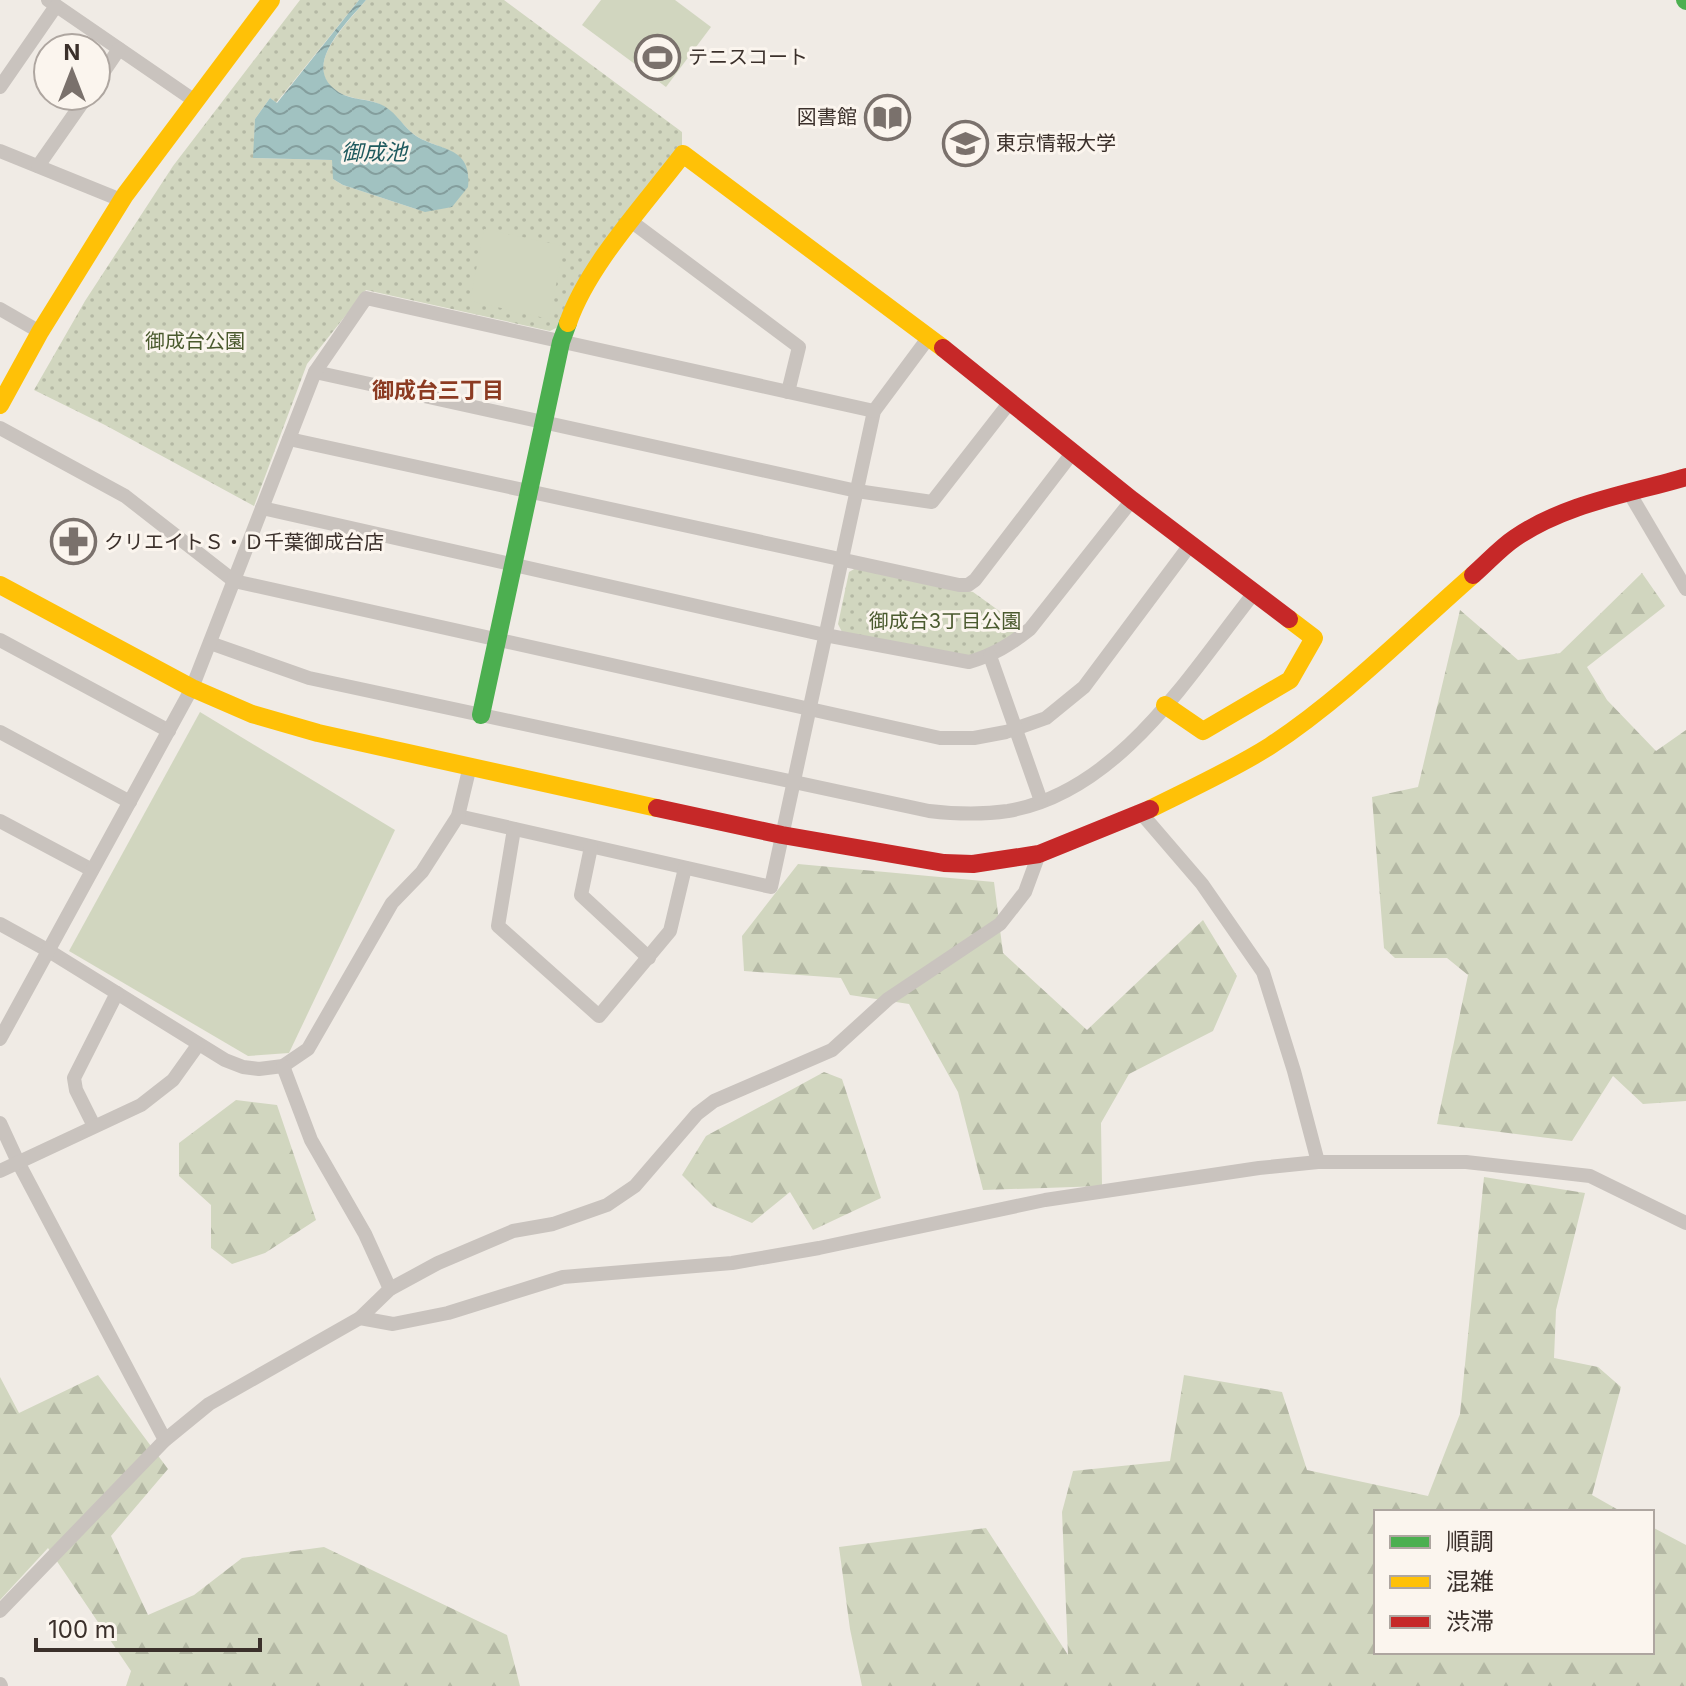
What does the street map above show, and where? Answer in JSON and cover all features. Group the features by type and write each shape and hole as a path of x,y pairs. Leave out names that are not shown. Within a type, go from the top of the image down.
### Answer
{"street":[{"path":"0,405 40,332 121,200 271,0"},
{"path":"0,87 6,67 52,3 195,101"},
{"path":"112,59 119,49"},
{"path":"38,166 76,112"},
{"path":"0,151 121,200"},
{"path":"481,715 561,342 574,305 595,270 683,154 929,337 1132,500 1314,638 1290,680 1203,731 1165,705"},
{"path":"632,222 799,347 788,392"},
{"path":"0,1039 5,1017 49,951 192,688 315,372 366,298 874,411"},
{"path":"0,309 40,332"},
{"path":"458,816 771,887 874,411 929,337"},
{"path":"315,372 857,491 932,502 1010,402"},
{"path":"0,428 125,496 234,581 940,738 974,738 1046,718 1084,687 1190,545"},
{"path":"289,439 529,494 968,585 1073,452"},
{"path":"0,585 192,688 252,714 318,733 782,835 944,863 973,864 1039,854 1141,813 1228,770 1271,745 1328,702 1515,538 1556,515 1592,502 1686,477"},
{"path":"1630,494 1686,589"},
{"path":"262,508 825,635 950,661 969,662 990,656 1030,629 1132,500"},
{"path":"210,643 309,678 793,783 929,811 967,815 1010,811 1041,801 1095,776 1134,742 1254,593"},
{"path":"0,640 169,731"},
{"path":"990,656 1041,801"},
{"path":"0,732 130,802"},
{"path":"0,924 49,951 198,1045 243,1067 283,1066 297,1058 316,1039 392,903 422,872 458,816 470,766"},
{"path":"1141,813 1202,884 1263,972 1318,1162"},
{"path":"0,821 92,870"},
{"path":"514,829 498,926 599,1016 670,931 685,868"},
{"path":"591,847 581,895 649,958"},
{"path":"0,1611 165,1440 209,1404 360,1318 390,1289 476,1245 513,1231 553,1224 607,1205 635,1186 697,1114 714,1101 832,1050 888,999 1000,924 1025,892 1039,854"},
{"path":"94,1126 76,1090 74,1078 117,993"},
{"path":"0,1171 141,1105 173,1080 198,1045"},
{"path":"283,1066 311,1140 365,1234 390,1289"},
{"path":"0,1123 165,1440"},
{"path":"360,1318 393,1324 448,1313 563,1277 732,1263 1045,1200 1318,1162 1466,1162 1590,1176 1686,1223"}],"green space":[{"name":"御成台公園","path":"300,0 359,0 276,103 270,98 255,119 254,158 333,160 333,179 343,185 419,210 461,159 412,133 380,105 344,95 330,85 324,74 324,61 329,48 366,0 504,0 682,132 682,147 560,326 550,331 366,290 307,364 254,506 34,390 85,301 173,166"},
{"name":"テニスコート","path":"601,0 675,0 711,27 666,87 582,25"},
{"path":"484,229 564,246 549,319 470,301"},
{"name":"御成台3丁目公園","path":"856,568 973,592 1023,628 1014,639 970,657 842,632 838,624 849,572"},
{"path":"1642,573 1665,606 1587,667 1607,700 1656,751 1686,730 1686,1101 1643,1104 1613,1076 1572,1141 1437,1124 1468,975 1447,958 1395,958 1384,948 1372,797 1418,787 1460,610 1518,660 1560,653"},
{"path":"200,712 395,830 289,1053 248,1056 69,951"},
{"path":"798,864 994,882 1003,953 1087,1030 1203,920 1237,976 1213,1031 1129,1074 1101,1123 1102,1186 983,1190 958,1092 909,1004 850,995 841,978 744,971 742,936"},
{"path":"824,1072 842,1079 881,1198 813,1230 790,1192 752,1223 713,1206 682,1175 706,1136"},
{"path":"236,1100 277,1105 316,1220 265,1253 232,1264 211,1248 211,1205 179,1176 179,1143"},
{"path":"1484,1177 1585,1193 1556,1310 1554,1358 1598,1367 1621,1387 1592,1495 1618,1510 1374,1510 1374,1654 1654,1654 1654,1528 1686,1545 1686,1686 862,1686 850,1629 839,1547 986,1528 1068,1655 1062,1512 1073,1471 1170,1461 1184,1375 1282,1392 1307,1470 1428,1496 1460,1414"},
{"path":"98,1375 168,1469 111,1536 148,1615 194,1595 242,1558 324,1547 507,1635 520,1686 126,1686 131,1671 48,1548 0,1600 0,1377 19,1413"}],"water":[{"name":"御成池","path":"359,0 366,0 337,34 324,61 324,73 330,85 344,95 385,107 420,138 458,155 468,173 468,187 452,207 425,212 343,185 333,179 332,160 253,158 255,119 270,98 277,103"}],"traffic: fast":[{"path":"481,715 561,342 568,323"}],"traffic: slow":[{"path":"0,405 40,332 125,195 271,0"},
{"path":"568,323 603,257 683,154 943,348"},
{"path":"1150,809 1241,763 1297,727 1349,686 1473,575"},
{"path":"0,585 192,688 252,714 318,733 657,808"},
{"path":"1165,705 1203,731 1290,680 1314,638 1289,619"}],"traffic: jam":[{"path":"943,348 1132,500 1289,619"},
{"path":"1473,575 1515,538 1555,516 1686,477"},
{"path":"657,808 782,835 944,863 973,864 1039,854 1150,809"}],"place":[{"name":"テニスコート","path":"657,57"},
{"name":"図書館","path":"888,117"},
{"name":"東京情報大学","path":"965,143"},
{"name":"クリエイトＳ・Ｄ千葉御成台店","path":"73,542"}],"district":[{"name":"御成台三丁目","path":"438,390"}]}
